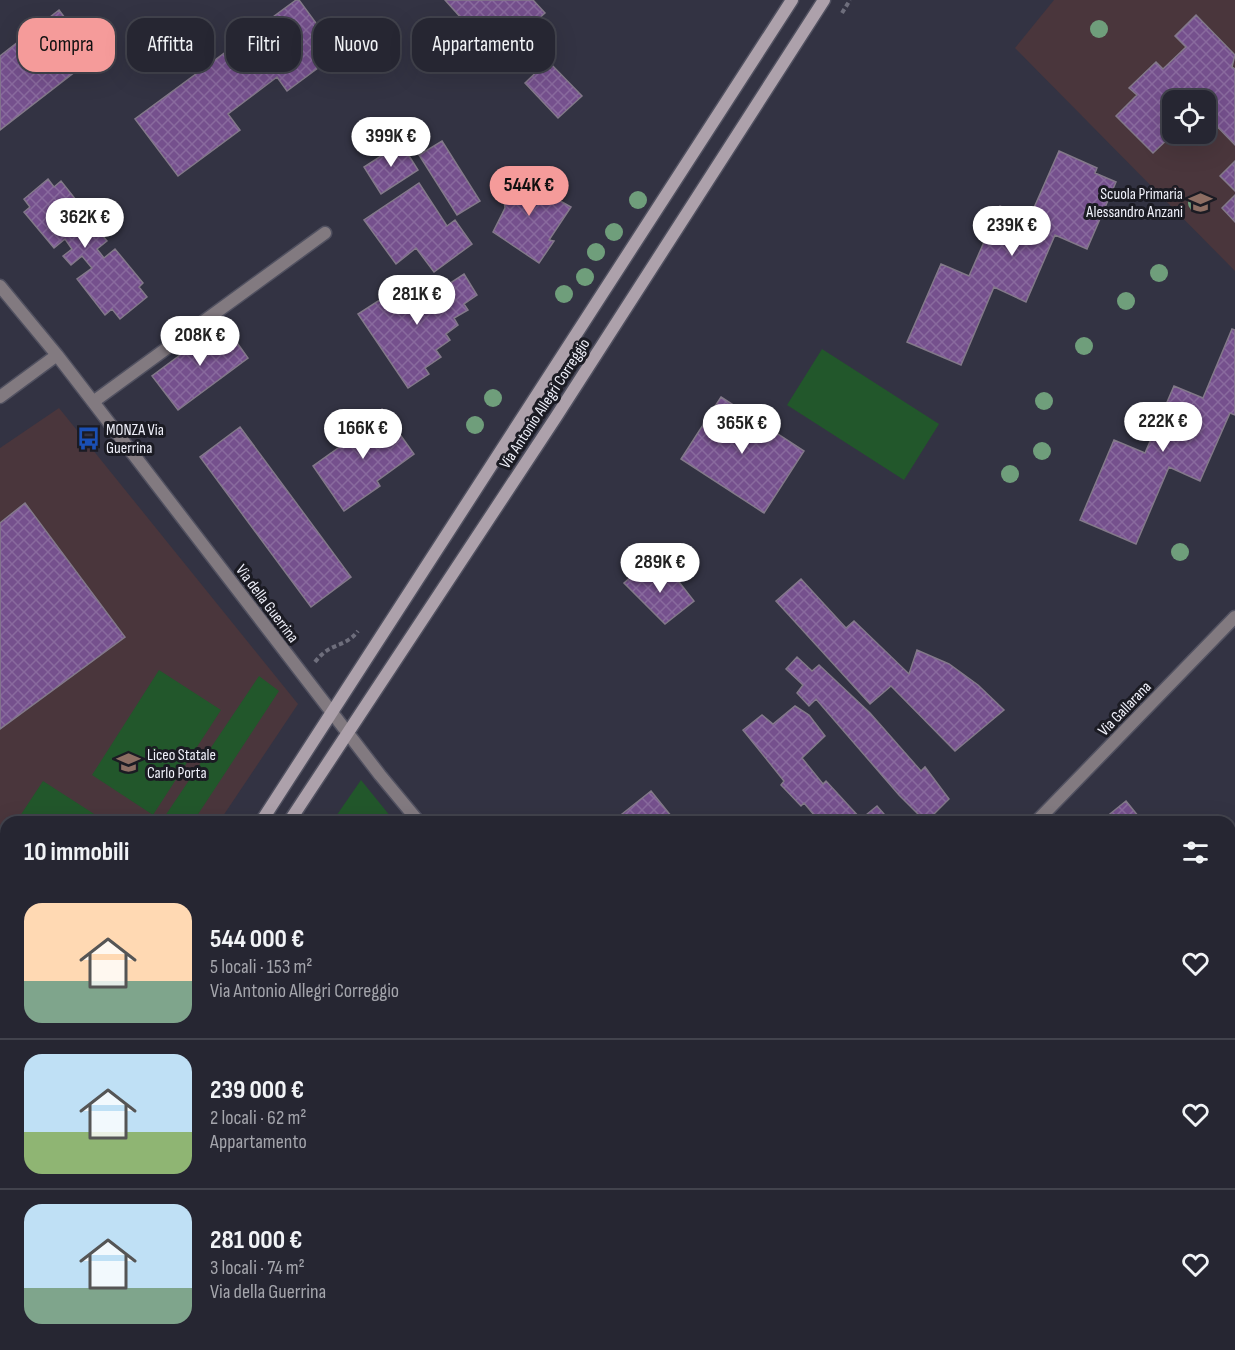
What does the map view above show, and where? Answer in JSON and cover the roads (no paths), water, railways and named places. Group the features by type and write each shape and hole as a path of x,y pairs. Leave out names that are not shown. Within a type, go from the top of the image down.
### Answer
{"street":[{"name":"Via Antonio Allegri Correggio","path":"265,816 792,0"},
{"name":"Via Antonio Allegri Correggio","path":"293,816 346,732 556,417 824,0"},
{"path":"93,402 325,233"},
{"name":"Via della Guerrina","path":"0,286 57,355 346,732 414,816"},
{"path":"0,397 57,355"},
{"name":"Via Gallarana","path":"1042,816 1235,617"}],"place":[{"name":"Scuola Primaria Alessandro Anzani","path":"1201,202"},
{"name":"MONZA Via Guerrina","path":"88,438"},
{"name":"Liceo Statale Carlo Porta","path":"129,763"}]}
